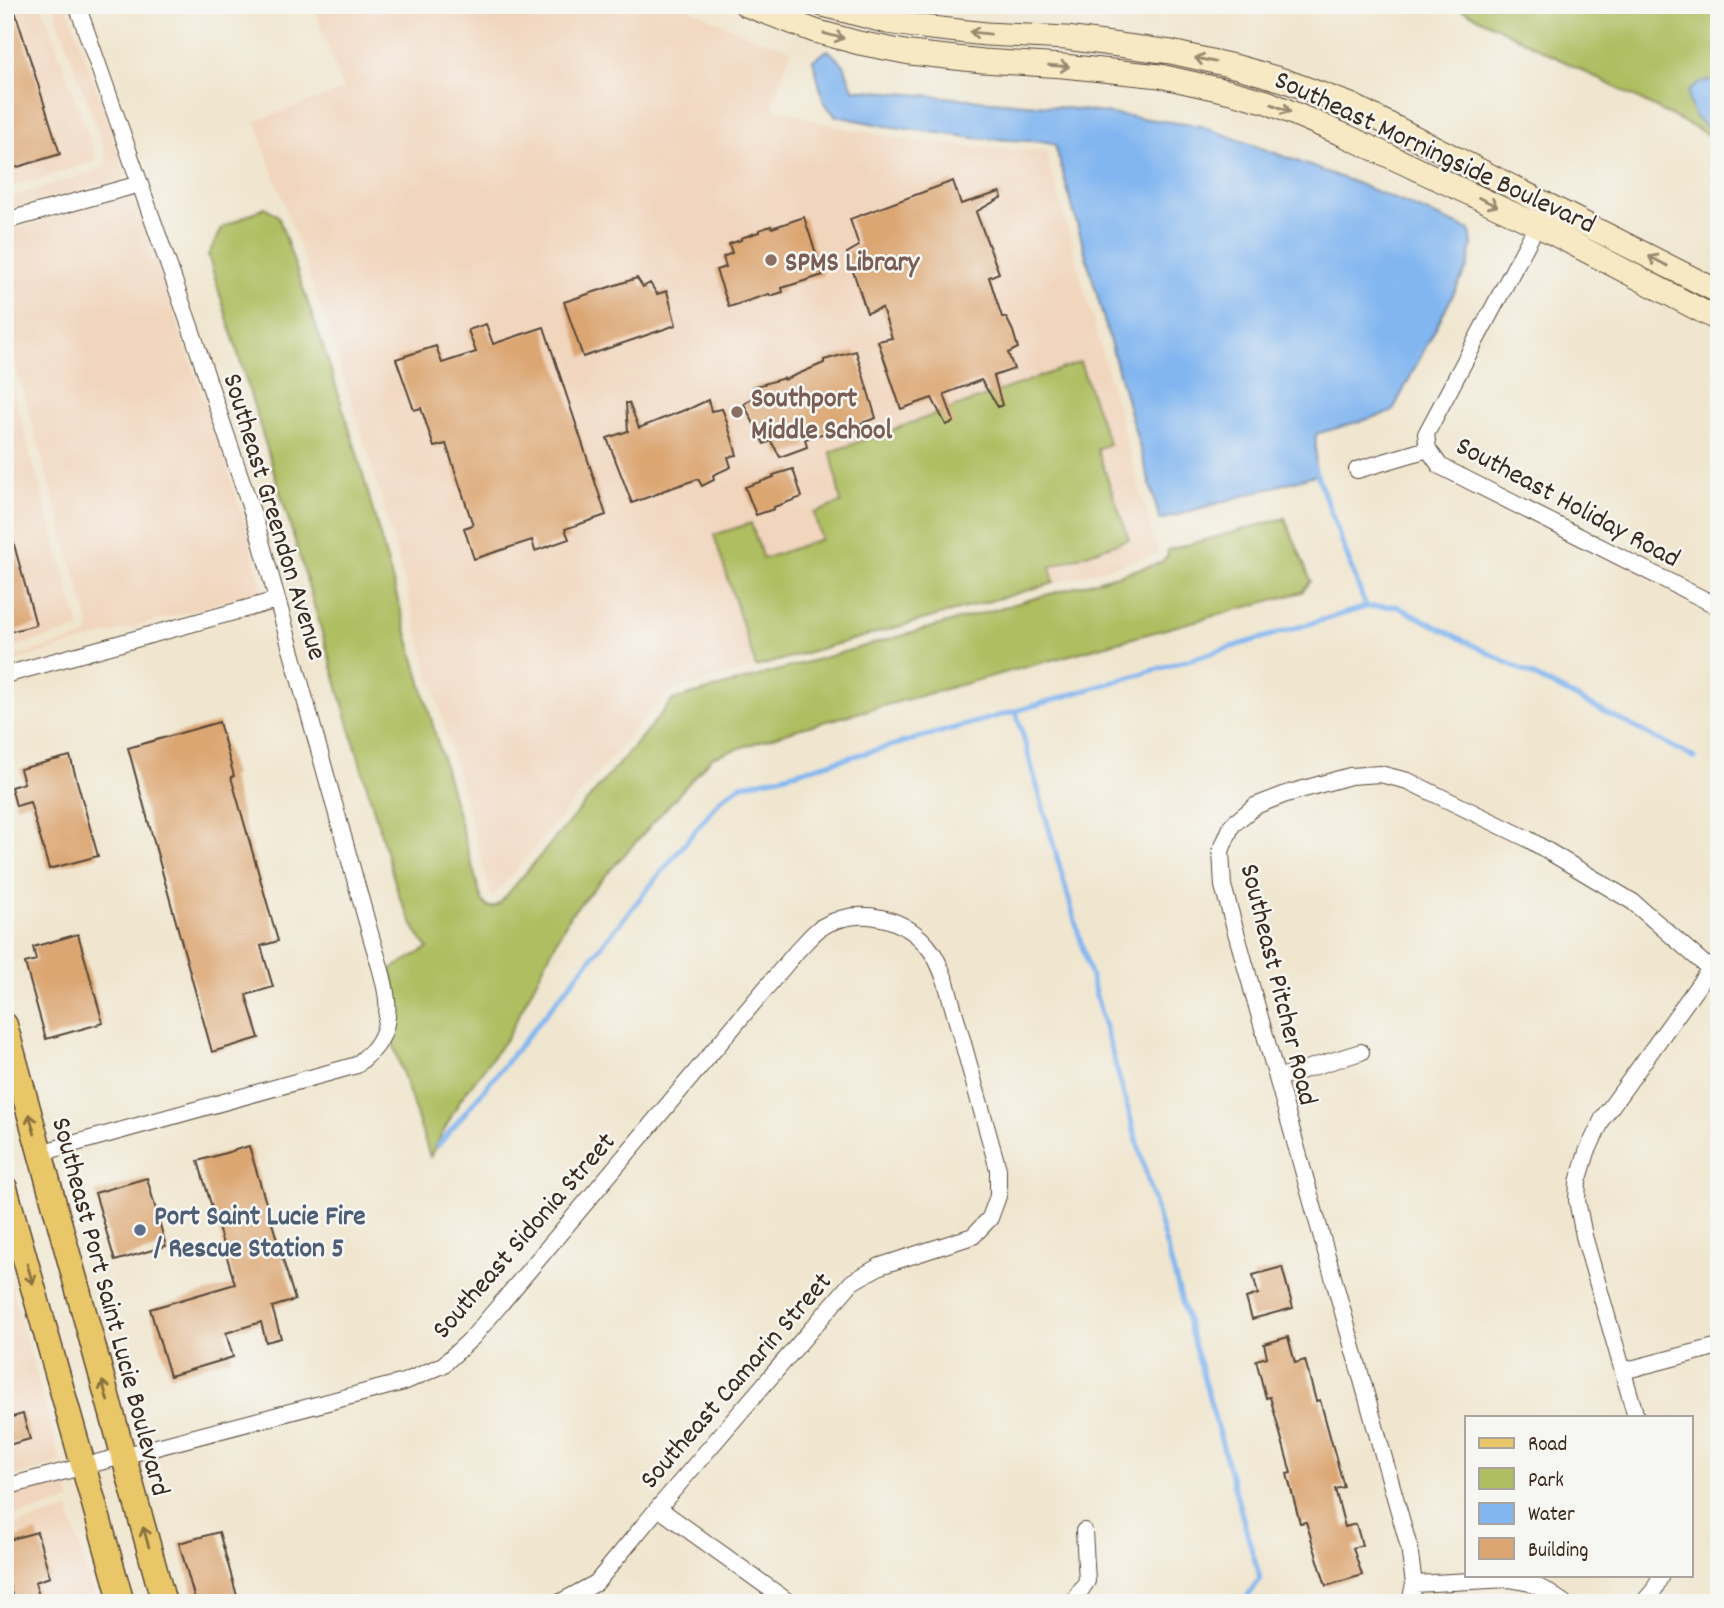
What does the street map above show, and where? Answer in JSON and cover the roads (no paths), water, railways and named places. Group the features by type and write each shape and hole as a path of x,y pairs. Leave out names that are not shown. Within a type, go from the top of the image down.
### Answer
{"main road":[{"name":"Southeast Port Saint Lucie Boulevard","path":"5,1026 164,1603"},
{"path":"5,1188 122,1603"}],"street":[{"name":"Southeast Greendon Avenue","path":"40,1153 357,1065 375,1048 387,1022 387,999 370,933 257,527 77,5"},
{"name":"Southeast Morningside Boulevard","path":"746,5 815,31 859,43 938,57 1160,76 1267,102 1345,135 1537,225 1719,320"},
{"name":"Southeast Morningside Boulevard","path":"823,5 887,22 986,34 1066,38 1171,52 1283,80 1351,105 1719,292"},
{"path":"938,57 939,28"},
{"path":"1231,92 1238,67"},
{"path":"5,221 140,184"},
{"path":"1428,449 1426,434 1548,205"},
{"name":"Southeast Holiday Road","path":"1357,470 1428,449 1440,466 1719,607"},
{"path":"5,675 276,600"},
{"name":"Southeast Pitcher Road","path":"1410,1603 1414,1584 1409,1547 1223,886 1221,851 1232,825 1255,806 1286,794 1350,776 1380,775 1408,781 1528,839 1633,902 1714,964"},
{"name":"Southeast Sidonia Street","path":"5,1487 404,1382 443,1365 472,1338 797,951 819,929 842,919 867,916 890,919 910,929"},
{"name":"Southeast Camarin Street","path":"559,1603 596,1583 852,1282 880,1266 974,1236 990,1218 998,1196 998,1168 946,982 933,953 910,929"},
{"path":"1636,1416 1584,1236 1577,1200 1578,1182 1587,1152 1603,1118 1714,964"},
{"path":"1277,1078 1361,1052"},
{"path":"1623,1371 1719,1346"},
{"path":"658,1508 790,1603"},
{"path":"1072,1603 1087,1581 1084,1531"},
{"path":"1643,1603 1654,1590 1661,1576"},
{"path":"1414,1584 1509,1578 1538,1587 1564,1603"}],"water":[{"path":"828,50 844,65 853,89 1059,107 1201,126 1351,181 1470,230 1472,245 1468,266 1392,412 1316,434 1315,475 1160,520 1055,145 1048,142 975,138 836,116 824,103 813,60"},
{"path":"1719,78 1719,135 1696,118 1688,92 1698,84"}],"waterway":[{"path":"1313,464 1366,607"},
{"path":"438,1146 721,799 741,785 779,777 1016,711 1366,607 1396,606 1695,758"},
{"path":"1016,711 1260,1579 1243,1603"}],"place":[{"name":"SPMS Library","path":"771,260"},
{"name":"Southport Middle School","path":"737,412"},
{"name":"Port Saint Lucie Fire / Rescue Station 5","path":"140,1230"}]}
